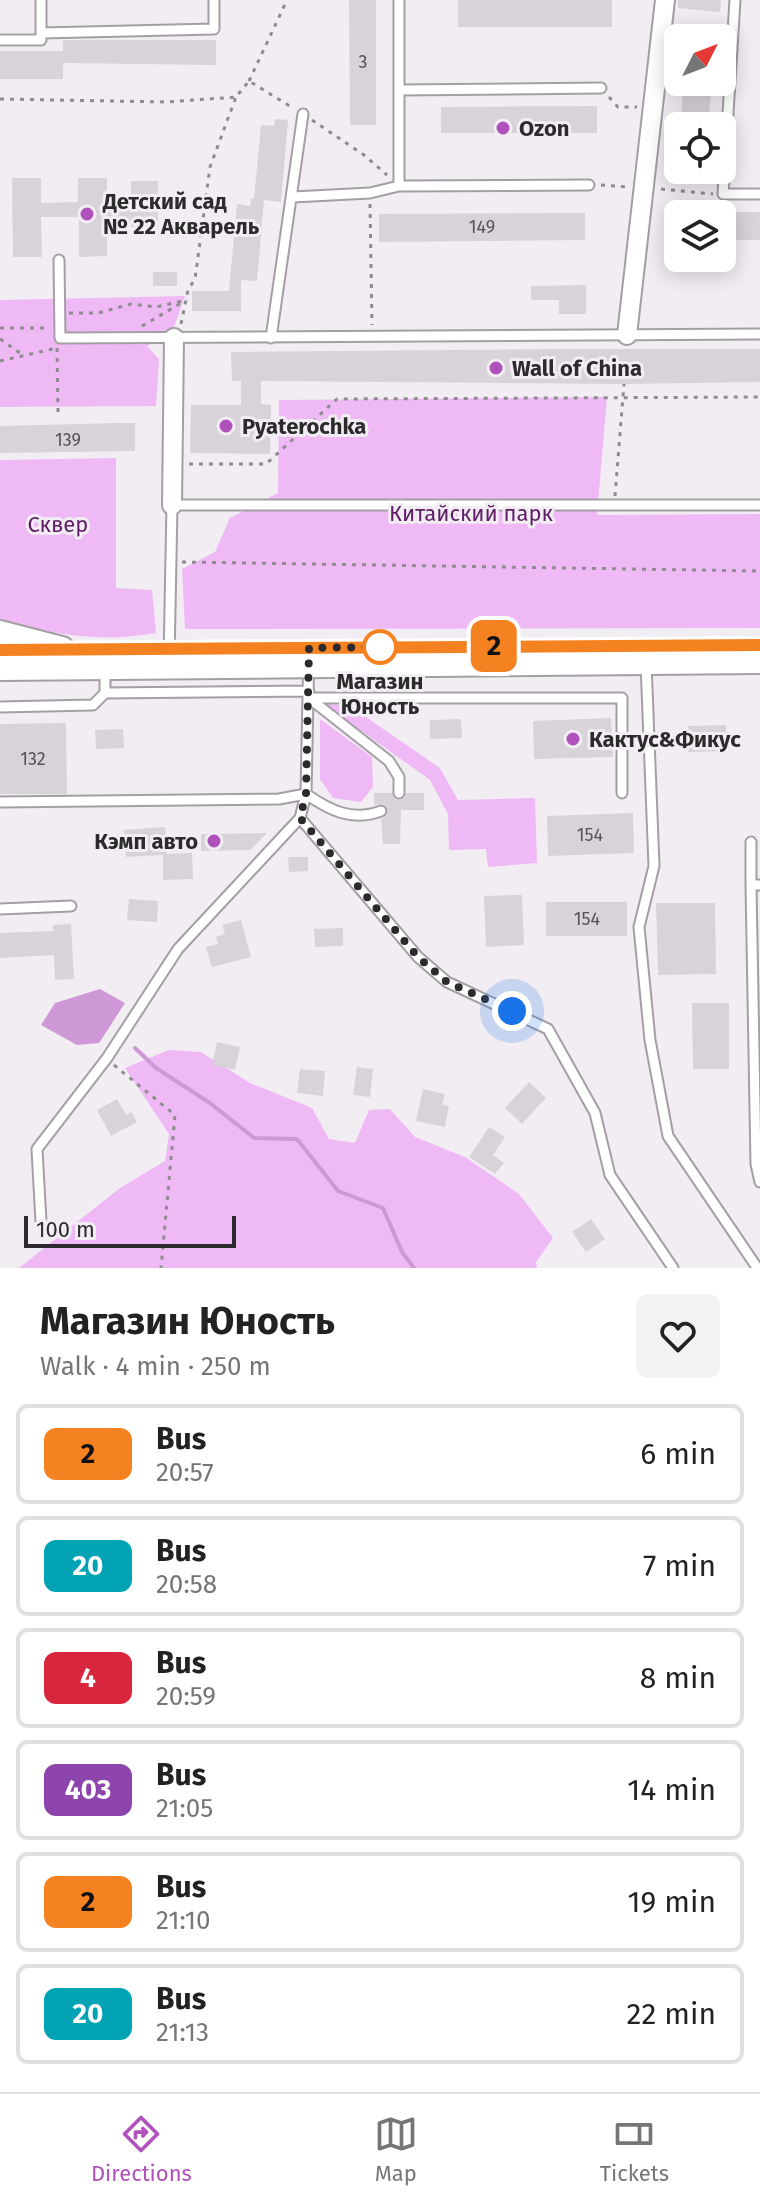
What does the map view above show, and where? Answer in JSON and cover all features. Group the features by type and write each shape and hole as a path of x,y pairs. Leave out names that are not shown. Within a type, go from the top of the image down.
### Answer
{"main road":[{"path":"0,633 62,649"},
{"path":"309,675 760,645"},
{"path":"0,650 62,649 169,656 309,675 646,659 760,659"},
{"path":"0,666 105,664 169,656"}],"street":[{"path":"627,335 665,0"},
{"path":"172,505 174,338"}],"lane":[{"path":"0,40 41,40 41,0"},
{"path":"41,33 214,29 214,0"},
{"path":"399,0 399,186"},
{"path":"735,0 723,194 760,194"},
{"path":"399,90 601,88"},
{"path":"271,338 303,114"},
{"path":"293,197 370,193 399,186 589,185"},
{"path":"59,260 59,338 760,334"},
{"path":"169,656 172,505 760,505"},
{"path":"646,659 654,866 639,927 650,1040 668,1136 756,1266"},
{"path":"105,664 105,693"},
{"path":"309,675 389,761 399,777 399,793"},
{"path":"41,1222 37,1149 107,1058 178,949 300,818 306,794 309,675"},
{"path":"0,707 93,705 105,693 309,675 622,698 622,793"},
{"path":"0,802 279,799 306,794 331,812 359,816 381,811"},
{"path":"300,818 418,957 447,982 548,1029 595,1113 610,1175 673,1268"},
{"path":"751,842 756,885 756,1164 760,1182"},
{"path":"0,909 71,906"}],"path":[{"path":"174,338 184,317 188,290 195,279 210,167 236,97 249,81 287,0"},
{"path":"249,81 364,155 399,186"},
{"path":"601,88 618,107 637,107"},
{"path":"0,99 167,102 236,97"},
{"path":"370,193 372,337"},
{"path":"60,313 98,313 131,304 156,307 187,300"},
{"path":"122,338 187,300"},
{"path":"0,328 59,338"},
{"path":"0,361 24,355 59,338"},
{"path":"58,412 59,338"},
{"path":"0,339 24,355"},
{"path":"615,505 624,384"},
{"path":"172,464 266,464 337,399 760,397"},
{"path":"171,561 760,571"},
{"path":"107,1058 175,1115 161,1268"}],"green space":[{"path":"185,296 172,333 147,346 159,359 156,406 0,407 0,300"},
{"name":"Китайский парк","path":"607,397 597,515 760,514 760,628 185,629 182,569 215,552 230,518 278,493 279,400"},
{"name":"Сквер","path":"116,458 116,588 152,590 156,633 116,637 77,636 0,619 0,460"},
{"path":"324,704 350,706 440,768 458,800 535,798 537,863 488,867 486,849 449,850 448,814 430,780"},
{"path":"320,719 372,757 373,787 361,802 333,798 320,779"},
{"path":"169,1050 201,1052 250,1083 312,1108 329,1139 355,1143 369,1110 390,1109 415,1137 465,1157 519,1194 553,1238 536,1262 537,1268 19,1268 120,1188 165,1161 169,1134 125,1068"}],"shaded area":[{"path":"100,989 125,1003 99,1043 77,1045 41,1025 55,1003"}],"building":[{"path":"349,0 376,0 376,125 350,125"},
{"path":"458,0 612,0 612,27 458,27"},
{"path":"678,0 721,0 720,12 678,8"},
{"path":"63,40 216,40 216,65 63,63 63,79 0,79 0,51 63,51"},
{"path":"683,96 711,96 709,112 681,112"},
{"path":"597,106 597,133 441,133 441,107"},
{"path":"275,119 288,120 281,202 264,200 257,281 241,280 241,311 192,311 192,291 229,291 237,204 250,206 251,198 254,199 261,125 274,126"},
{"path":"12,178 41,178 41,203 78,202 78,178 107,178 107,208 131,207 131,181 158,181 158,227 131,227 131,221 107,221 107,256 79,257 79,217 41,217 42,257 13,257"},
{"path":"736,212 760,212 760,240 736,240"},
{"path":"585,213 585,240 379,242 379,214"},
{"path":"153,272 177,272 177,286 153,286"},
{"path":"586,285 586,314 559,314 559,300 531,300 531,286"},
{"name":"Wall of China","path":"760,349 760,382 261,381 261,404 271,405 270,454 190,453 191,405 241,405 241,381 232,381 231,352"},
{"path":"135,423 135,451 0,453 0,426"},
{"name":"Кактус&Фикус","path":"611,718 613,757 534,759 533,721"},
{"path":"461,719 462,738 430,739 430,720"},
{"path":"66,723 67,794 0,794 0,724"},
{"path":"726,725 727,751 688,752 688,726"},
{"path":"123,729 124,748 96,749 95,730"},
{"path":"374,793 392,793 395,799 400,800 406,793 424,793 424,810 401,810 400,844 383,844 381,819 387,816 388,810 384,804 374,805"},
{"path":"633,813 634,853 548,856 547,816"},
{"path":"165,827 167,854 192,853 193,879 163,880 163,855 126,857 124,830"},
{"path":"267,833 250,850 201,851 201,834"},
{"path":"288,857 308,857 308,871 289,872"},
{"path":"522,895 524,945 486,947 484,896"},
{"path":"129,899 158,901 157,922 127,920"},
{"path":"546,902 627,902 627,936 546,936"},
{"path":"656,903 715,903 716,974 658,975"},
{"path":"241,920 251,957 212,967 206,947 218,944 216,937 225,934 222,925"},
{"path":"71,924 74,979 55,980 54,955 0,958 0,933 53,931 53,925"},
{"path":"343,928 343,946 315,947 314,929"},
{"path":"692,1003 729,1003 729,1069 693,1069"},
{"path":"217,1042 240,1047 235,1070 212,1065"},
{"path":"357,1067 373,1069 370,1097 353,1095"},
{"path":"300,1069 325,1071 323,1096 297,1093"},
{"path":"529,1082 546,1098 522,1124 505,1108"},
{"path":"423,1089 445,1094 442,1105 449,1106 445,1127 416,1121"},
{"path":"117,1099 126,1115 132,1112 137,1122 111,1136 97,1110"},
{"path":"489,1127 505,1137 493,1155 504,1163 495,1174 469,1157"},
{"path":"591,1219 605,1239 586,1252 572,1232"}],"waterway":[{"path":"135,1048 156,1068 210,1103 254,1138 297,1139 338,1191 383,1208 402,1252 414,1268"}],"bus line":[{"name":"2","path":"0,650 760,645"}],"place":[{"name":"Ozon","path":"503,128"},
{"name":"Детский сад № 22 Акварель","path":"87,214"},
{"name":"Wall of China","path":"496,368"},
{"name":"Pyaterochka","path":"226,426"},
{"name":"Магазин Юность","path":"380,647"},
{"name":"Кактус&Фикус","path":"573,739"},
{"name":"Кэмп авто","path":"214,841"}],"route":[{"path":"380,647 309,648 306,794 300,818 418,957 447,982 512,1011"}]}
